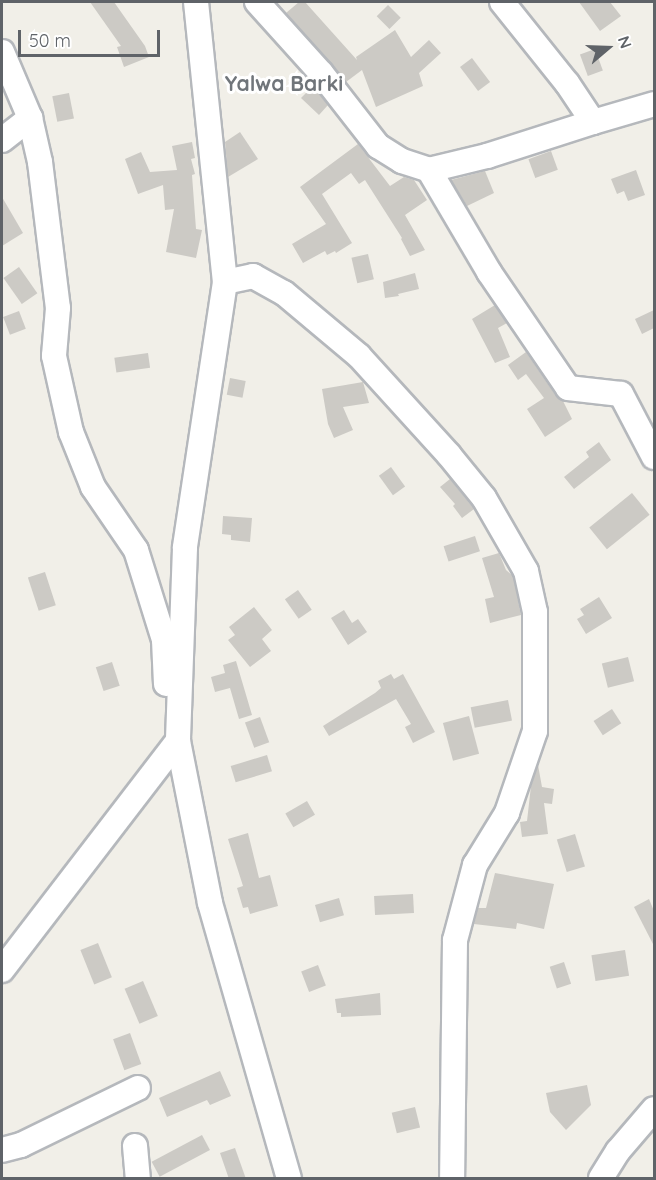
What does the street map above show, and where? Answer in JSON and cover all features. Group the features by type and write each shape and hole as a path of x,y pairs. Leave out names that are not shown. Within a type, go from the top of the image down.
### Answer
{"street":[{"path":"2,970 170,735 185,548 225,282 196,2"},
{"path":"257,2 321,73 378,146 402,161 429,170 487,156 654,105"},
{"path":"502,2 567,84 593,122"},
{"path":"2,52 30,118 40,162 52,249 57,308 54,356 71,432 93,487 136,550 164,640 166,702 170,735 210,903 289,1179"},
{"path":"2,140 30,118"},
{"path":"429,170 489,272 568,388 621,394 654,457"},
{"path":"225,282 253,276 284,293 359,356 449,455 484,498 526,571 535,612 535,731 507,813 474,865 455,940 452,1179"},
{"path":"2,1150 21,1144 138,1088"},
{"path":"602,1179 618,1151 654,1109"},
{"path":"135,1146 138,1179"}],"building":[{"path":"90,2 114,2 145,46 149,57 124,67 117,47 121,46"},
{"path":"299,2 305,2 357,60 356,57 395,30 411,57 429,40 441,53 419,73 423,86 376,107 362,70 346,82 286,13"},
{"path":"579,2 610,2 621,16 600,31"},
{"path":"388,5 401,18 389,29 377,16"},
{"path":"595,49 603,71 588,76 580,54"},
{"path":"472,58 490,82 478,91 460,67"},
{"path":"313,86 328,105 319,115 301,98"},
{"path":"69,93 74,119 57,122 52,96"},
{"path":"240,132 258,159 228,177 225,142"},
{"path":"192,142 195,158 191,159 195,174 192,175 196,229 202,230 196,258 166,252 174,209 165,210 163,185 138,194 125,159 141,152 150,172 177,170 172,146"},
{"path":"358,144 390,186 404,177 414,180 427,200 405,215 425,250 410,256 402,238 365,180 359,184 351,173 322,194 352,243 336,253 335,251 327,255 325,251 303,263 292,244 326,224 300,187"},
{"path":"551,151 558,170 535,178 528,159"},
{"path":"636,170 645,195 628,201 624,191 617,194 611,179"},
{"path":"485,171 494,193 467,206 451,180"},
{"path":"2,197 23,233 2,246"},
{"path":"368,254 374,279 357,283 351,258"},
{"path":"19,267 37,293 22,304 3,278"},
{"path":"415,273 419,289 385,298 383,282"},
{"path":"495,305 507,323 498,328 510,357 495,363 472,319"},
{"path":"654,310 654,328 642,334 635,319"},
{"path":"19,311 26,329 10,335 3,317"},
{"path":"526,352 556,396 563,401 572,419 545,437 527,409 544,398 526,374 518,380 508,365"},
{"path":"148,353 150,368 116,373 114,358"},
{"path":"230,378 246,381 242,398 227,395"},
{"path":"363,382 369,403 343,407 353,430 334,438 328,424 322,389"},
{"path":"599,442 611,460 574,489 564,477 589,457 586,452"},
{"path":"391,467 405,486 393,495 379,476"},
{"path":"450,479 474,509 462,518 453,506 455,504 440,487"},
{"path":"632,493 650,515 607,549 589,528"},
{"path":"223,516 252,518 250,542 231,540 231,535 222,534"},
{"path":"475,536 480,551 449,561 444,546"},
{"path":"499,553 506,570 513,576 521,615 490,623 485,599 494,597 482,558"},
{"path":"45,572 56,605 39,611 28,578"},
{"path":"298,590 312,610 299,619 285,599"},
{"path":"599,597 612,618 586,634 577,619 584,615 580,609"},
{"path":"254,607 272,630 262,639 271,651 250,667 228,640 235,635 229,627"},
{"path":"344,610 352,623 358,619 367,632 348,645 331,618"},
{"path":"628,657 634,681 608,688 602,664"},
{"path":"236,661 252,715 239,719 230,688 215,692 211,677 225,673 223,665"},
{"path":"112,662 120,686 104,691 96,667"},
{"path":"391,674 394,679 403,674 435,732 413,743 405,727 411,724 396,699 329,736 323,726 375,693 381,688 378,681"},
{"path":"508,700 512,721 475,728 471,707"},
{"path":"612,709 621,723 603,735 594,721"},
{"path":"469,716 479,754 453,761 443,723"},
{"path":"260,717 269,742 254,748 245,722"},
{"path":"267,755 272,771 236,782 231,766"},
{"path":"538,765 542,787 554,789 552,804 544,803 548,834 522,837 520,822 527,821 531,786"},
{"path":"307,801 315,815 293,827 285,814"},
{"path":"248,833 259,878 270,875 278,906 250,914 248,907 243,908 237,888 243,886 228,839"},
{"path":"575,834 585,867 567,872 557,840"},
{"path":"495,873 554,884 544,929 517,923 516,929 474,924 478,908 486,908"},
{"path":"413,894 414,913 375,915 374,896"},
{"path":"339,898 344,915 320,922 315,905"},
{"path":"649,899 654,911 654,946 634,907"},
{"path":"98,943 112,977 94,984 80,950"},
{"path":"625,950 629,976 595,981 591,955"},
{"path":"564,962 571,984 557,989 550,967"},
{"path":"318,965 326,986 309,992 301,971"},
{"path":"143,981 158,1016 139,1024 125,989"},
{"path":"380,993 381,1015 341,1017 341,1013 337,1013 335,999"},
{"path":"130,1033 141,1064 124,1070 113,1039"},
{"path":"220,1071 231,1096 210,1105 207,1100 167,1117 159,1098"},
{"path":"587,1085 591,1105 566,1130 550,1112 546,1093"},
{"path":"415,1107 420,1127 397,1133 392,1113"},
{"path":"202,1135 210,1150 160,1177 152,1162"},
{"path":"235,1148 246,1179 229,1179 220,1153"}],"district":[{"name":"Yalwa Barki","path":"284,83"}]}
